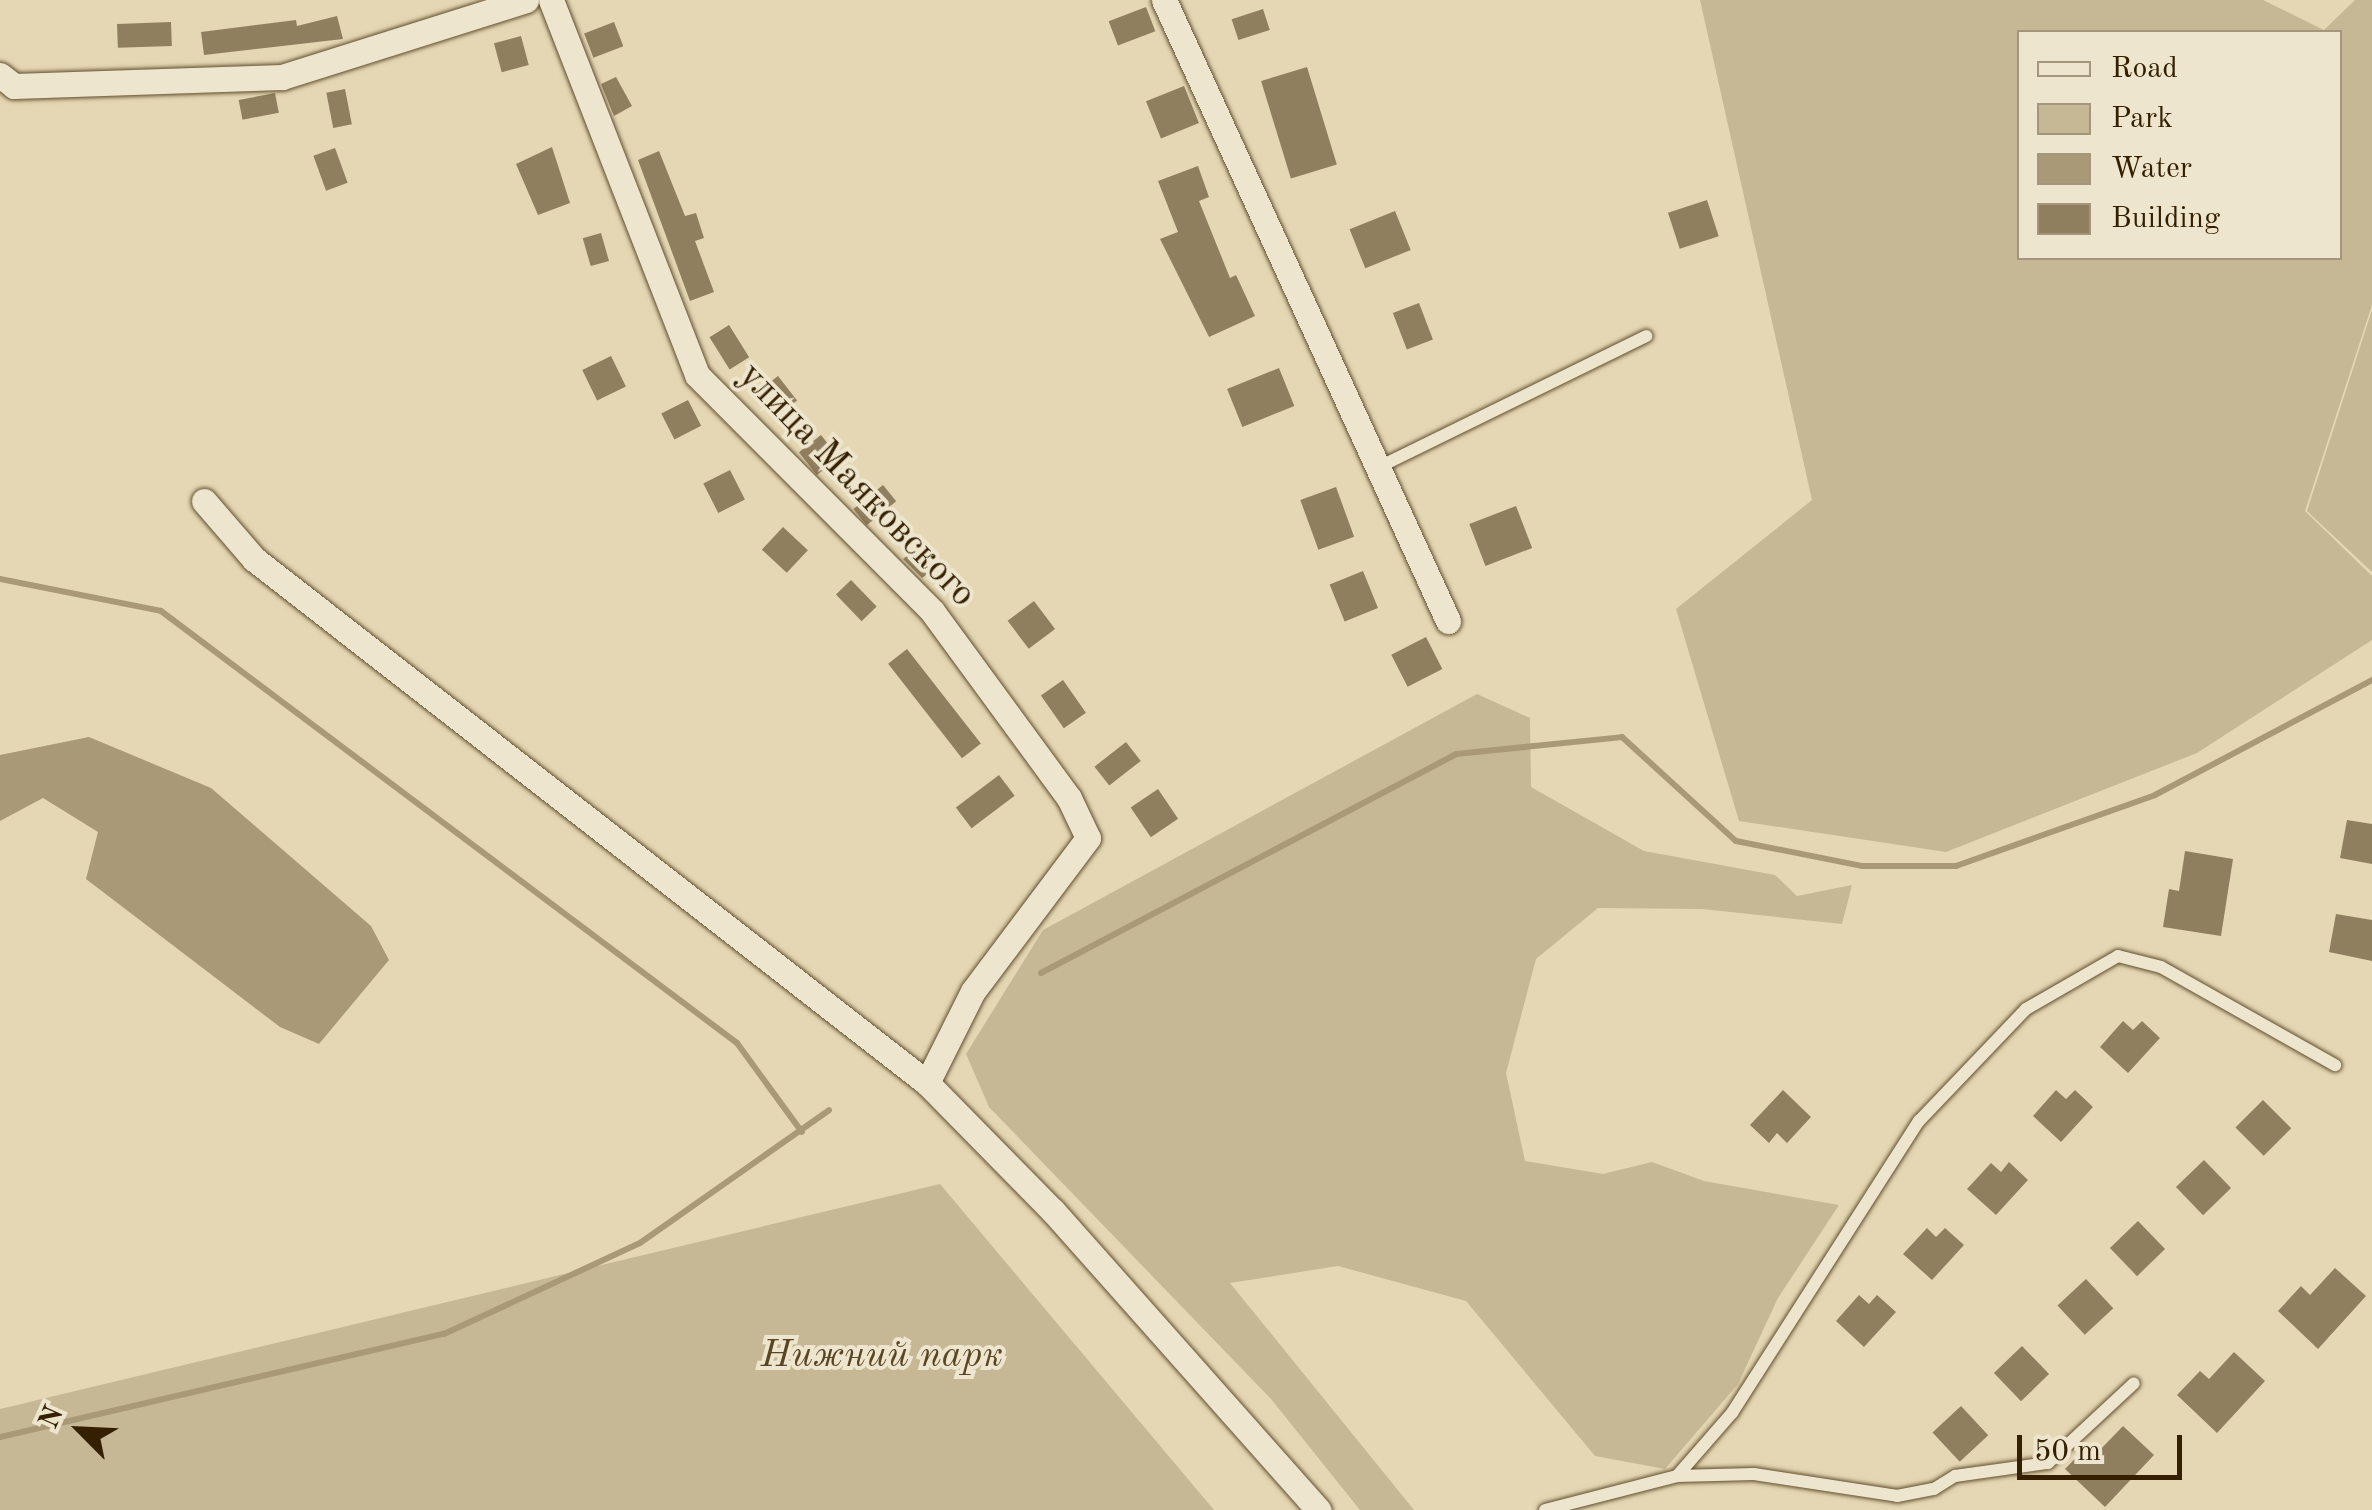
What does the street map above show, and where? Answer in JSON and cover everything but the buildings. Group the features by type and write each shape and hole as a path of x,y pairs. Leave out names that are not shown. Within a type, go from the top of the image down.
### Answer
{"street":[{"path":"0,76 14,86 282,77 526,0"},
{"name":"улица Маяковского","path":"551,0 697,375 932,611 1069,798 1088,838 973,991 926,1083"},
{"path":"1164,0 1375,469 1448,620"},
{"path":"204,500 254,559 926,1083 1053,1211 1318,1510"}],"lane":[{"path":"1375,469 1646,336"},
{"path":"1677,1476 1732,1413 1918,1121 2026,1009 2118,956 2161,967 2335,1065"},
{"path":"1546,1510 1677,1476 1754,1474 1897,1496 1934,1489 1955,1476 2048,1463 2134,1383"}],"green space":[{"path":"1700,0 2263,0 2324,30 2355,0 2372,0 2372,305 2305,511 2372,576 2372,640 2197,753 1946,852 1739,821 1676,609 1812,500"},
{"path":"2372,310 2372,572 2307,511"},
{"path":"1477,694 1530,718 1531,787 1644,851 1775,875 1797,896 1852,885 1842,924 1702,909 1598,908 1536,959 1506,1073 1525,1161 1603,1174 1652,1162 1704,1181 1839,1205 1778,1298 1738,1384 1665,1469 1595,1456 1466,1301 1338,1266 1230,1283 1414,1510 1360,1510 1271,1399 989,1107 966,1054 1043,930"},
{"name":"Нижний парк","path":"940,1184 1214,1510 0,1510 0,1409"}],"water":[{"path":"89,737 211,788 371,926 389,960 319,1044 280,1027 86,879 98,832 43,798 0,821 0,755"}],"waterway":[{"path":"0,579 161,611 737,1043 802,1132"},
{"path":"1041,973 1456,754 1622,737 1736,841 1862,866 1956,866 2155,795 2372,680"},
{"path":"0,1437 444,1334 640,1243 829,1110"}]}
